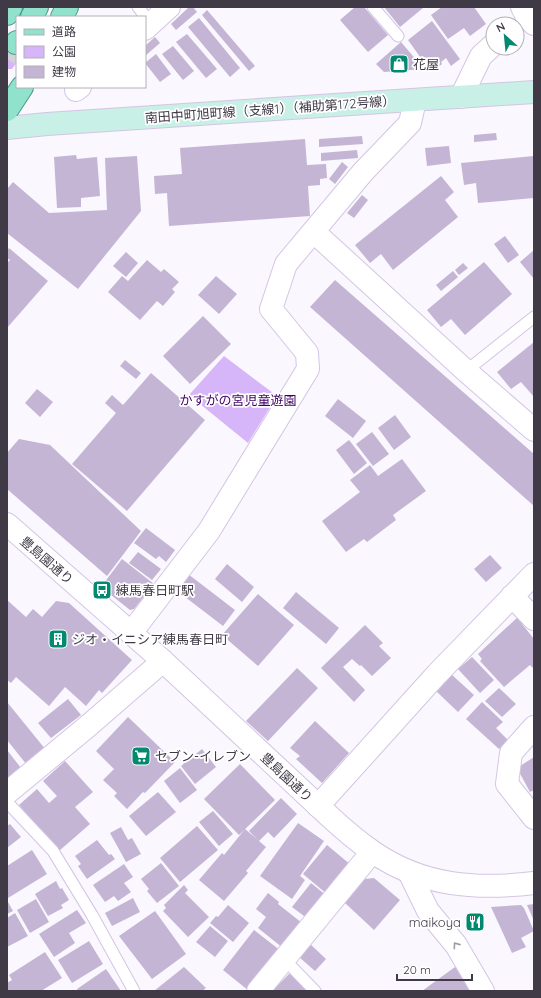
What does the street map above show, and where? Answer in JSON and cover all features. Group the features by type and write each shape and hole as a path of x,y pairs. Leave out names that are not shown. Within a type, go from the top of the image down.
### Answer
{"main road":[{"path":"7,14 11,7"},
{"path":"32,16 37,7"},
{"path":"62,16 67,7"},
{"path":"7,110 21,88"},
{"name":"南田中町旭町線（支線1）（補助第172号線）","path":"7,128 47,124 534,92"}],"street":[{"path":"146,19 168,7"},
{"path":"461,97 481,56 485,52"},
{"path":"131,633 209,531 308,369 307,353 271,309 286,264 363,172 410,123 415,100"},
{"path":"314,232 466,371 534,430"},
{"name":"豊島園通り","path":"7,524 163,661 318,806 351,836 372,852 390,863 430,880 458,885 515,886 534,884"},
{"path":"318,806 437,674 534,574"},
{"path":"512,596 534,619"},
{"path":"7,793 163,661"},
{"path":"534,728 511,753 507,784 534,818"},
{"path":"258,991 372,852"},
{"path":"409,872 428,911 456,945 483,991"}],"lane":[{"path":"373,7 398,36"},
{"path":"466,371 534,317"},
{"path":"7,802 53,851 92,915 134,991"},
{"path":"284,959 315,991"}],"green space":[{"path":"7,38 16,43 16,63 12,69 7,69"},
{"name":"かすがの宮児童遊園","path":"224,356 277,396 248,443 189,395"}],"building":[{"path":"189,7 193,7 197,12 176,30 171,24"},
{"path":"355,7 364,7 388,35 368,52 340,20"},
{"path":"384,7 422,7 423,8 400,27"},
{"path":"442,7 474,7 485,25 470,36 464,28 448,39 431,15"},
{"path":"207,10 255,66 249,71 202,15"},
{"path":"199,18 240,68 230,77 188,27"},
{"path":"432,21 460,59 451,66 446,58 437,68 433,64 428,68 408,40"},
{"path":"187,34 217,69 206,78 176,42"},
{"path":"155,37 160,43 146,55 146,45"},
{"path":"401,42 424,69 384,72 376,64"},
{"path":"173,46 194,71 183,80 162,54"},
{"path":"156,54 171,74 160,82 146,64 146,62"},
{"path":"496,133 497,140 474,142 474,135"},
{"path":"362,136 363,144 319,147 319,139"},
{"path":"305,139 307,165 326,164 327,178 320,179 320,185 308,186 310,216 169,226 167,193 155,194 154,176 182,174 180,148"},
{"path":"449,146 451,163 427,166 425,148"},
{"path":"357,150 358,158 321,161 321,153"},
{"path":"76,155 77,159 97,157 100,196 81,198 81,207 57,208 54,157"},
{"path":"137,156 141,211 78,289 7,233 7,189 13,182 49,213 107,210 105,158"},
{"path":"534,156 534,198 478,203 476,183 464,185 461,163"},
{"path":"342,162 348,167 335,184 329,179"},
{"path":"441,176 454,192 445,200 458,217 393,270 381,254 370,263 355,245"},
{"path":"362,195 368,200 354,218 347,213"},
{"path":"505,236 519,255 508,263 494,244"},
{"path":"9,248 48,281 7,328 7,263 10,260 7,258 7,251"},
{"path":"534,250 534,279 520,262"},
{"path":"126,252 138,263 126,277 113,266"},
{"path":"147,260 161,272 164,269 179,282 172,289 175,292 163,306 157,301 140,320 108,292 122,276 128,281"},
{"path":"484,262 512,294 465,335 451,319 441,327 427,310"},
{"path":"463,263 468,268 459,275 455,270"},
{"path":"453,271 458,277 441,291 436,285"},
{"path":"216,276 237,294 219,314 198,295"},
{"path":"335,280 534,454 534,506 310,307"},
{"path":"203,316 231,344 190,384 163,356"},
{"path":"534,342 534,397 521,382 511,389 497,372"},
{"path":"125,360 141,373 136,379 120,366"},
{"path":"151,373 205,420 127,511 72,464 116,413 105,403 112,395 123,405"},
{"path":"37,389 53,402 40,417 25,403"},
{"path":"338,399 366,421 353,438 325,416"},
{"path":"395,415 411,437 394,450 378,428"},
{"path":"372,432 389,454 373,466 356,444"},
{"path":"19,439 50,445 141,531 107,576 7,489 7,453"},
{"path":"349,440 367,463 354,474 336,450"},
{"path":"402,459 426,491 393,515 396,520 367,542 364,539 346,552 322,521 360,492 350,480 370,465 378,476"},
{"path":"146,528 175,550 166,562 159,556 156,559 134,543"},
{"path":"138,552 161,569 152,580 129,563"},
{"path":"490,555 502,568 486,582 474,569"},
{"path":"122,559 154,584 134,609 130,610 101,587"},
{"path":"227,564 254,587 242,602 215,579"},
{"path":"188,574 235,610 223,626 176,590"},
{"path":"296,592 339,628 326,644 283,608"},
{"path":"258,594 294,625 258,666 222,635"},
{"name":"ジオ・イニシア練馬春日町","path":"7,600 26,617 33,609 42,617 56,601 69,603 132,660 102,693 99,690 86,706 65,687 49,706 16,677 11,683 7,680"},
{"path":"520,615 525,621 522,624 534,639 534,669 530,665 504,687 480,661 482,659 478,654"},
{"path":"365,625 383,643 379,646 391,658 372,676 361,665 360,666 352,659 343,667 365,690 354,702 321,668"},
{"path":"472,657 494,680 480,693 458,669"},
{"path":"297,668 318,688 268,741 246,721"},
{"path":"451,674 474,695 458,712 435,690"},
{"path":"499,688 516,704 502,717 485,701"},
{"path":"68,699 81,715 51,738 38,723"},
{"path":"7,702 46,750 27,765 7,740"},
{"path":"482,702 503,722 496,728 508,740 499,749 466,719"},
{"path":"128,717 175,762 127,809 114,796 117,793 103,780 114,769 96,751"},
{"path":"315,721 349,753 322,783 296,759 300,756 290,748"},
{"path":"202,749 216,767 195,784 181,766"},
{"path":"7,750 21,768 7,779"},
{"path":"534,757 534,790 530,792 517,768"},
{"path":"65,761 93,792 75,807 90,824 59,851 19,805 37,789 49,803 57,796 43,781"},
{"path":"240,764 275,800 239,835 204,799"},
{"path":"180,768 197,790 180,803 164,781"},
{"path":"158,792 176,812 146,836 129,816"},
{"path":"281,798 297,814 274,838 268,832 259,841 266,847 246,871 248,873 224,901 199,880 222,853 224,855 245,829 258,840 249,831"},
{"path":"213,811 233,834 219,846 199,822"},
{"path":"298,823 324,841 300,876 305,880 292,899 260,876"},
{"path":"10,824 21,837 7,848 7,826"},
{"path":"197,826 218,850 180,882 160,858"},
{"path":"121,827 128,840 132,838 141,854 126,862 110,833"},
{"path":"97,840 109,855 111,854 115,859 87,879 78,866 81,864 75,856"},
{"path":"327,845 351,865 327,894 303,874"},
{"path":"32,850 47,874 8,898 7,866"},
{"path":"161,863 179,886 157,903 147,891 149,889 141,879"},
{"path":"124,864 133,877 124,883 131,892 118,901 114,896 105,902 93,885"},
{"path":"374,878 400,900 374,930 345,903 365,879"},
{"path":"56,881 60,889 62,888 69,900 61,905 63,908 48,916 35,894"},
{"path":"311,883 327,896 308,919 292,907"},
{"path":"184,885 188,890 185,893 209,917 188,937 163,911 166,908 164,905"},
{"path":"268,893 279,902 278,904 302,923 283,948 258,928 266,917 256,909"},
{"path":"133,898 140,912 112,926 105,913"},
{"path":"36,899 49,922 30,933 17,910"},
{"path":"7,902 13,911 7,914"},
{"path":"534,904 534,921 527,905"},
{"path":"228,905 249,923 233,942 210,923 216,916 218,917"},
{"path":"521,905 524,908 534,931 521,938 526,947 512,953 491,907"},
{"path":"77,910 86,923 69,933 75,943 54,957 39,934"},
{"path":"155,911 186,954 152,979 119,936"},
{"path":"15,913 28,936 7,947 7,918"},
{"path":"210,926 228,941 215,957 196,942"},
{"path":"254,930 281,951 249,991 223,970"},
{"path":"89,941 103,964 72,983 58,960"},
{"path":"310,944 326,959 315,971 299,957"},
{"path":"45,952 62,978 41,991 7,991 7,983 12,980 9,975"},
{"path":"184,967 206,988 202,991 154,991"},
{"path":"455,967 472,991 422,991"},
{"path":"106,969 121,991 78,991 77,989"},
{"path":"291,972 310,991 272,991"}],"tunnel":[{"path":"7,59 16,43"}],"place":[{"name":"花屋","path":"399,64"},
{"name":"練馬春日町駅","path":"102,590"},
{"name":"ジオ・イニシア練馬春日町","path":"58,639"},
{"name":"セブン-イレブン","path":"141,756"},
{"name":"maikoya","path":"475,922"}]}
